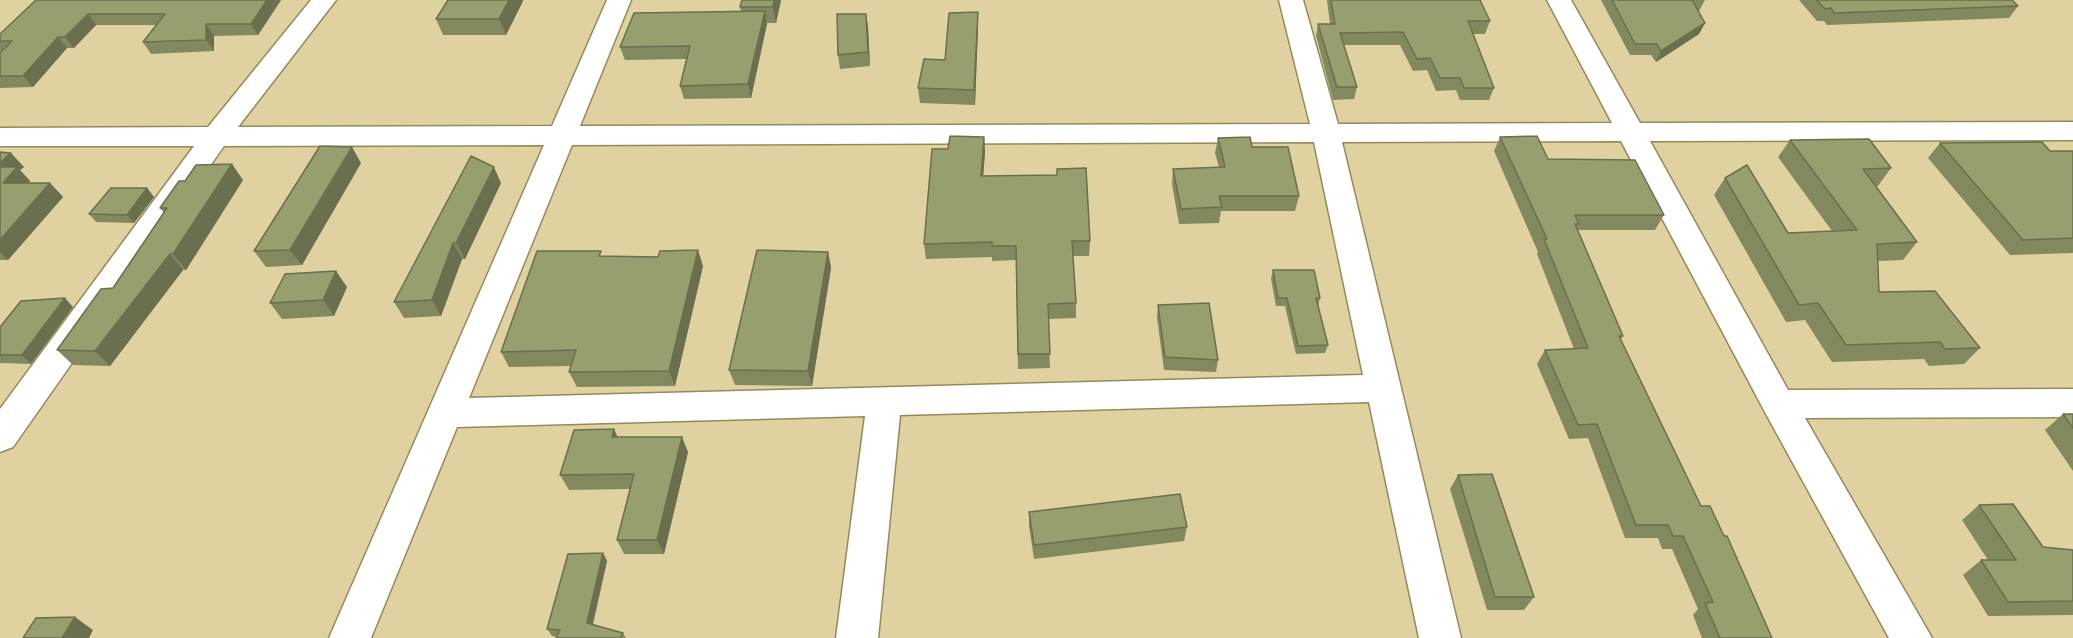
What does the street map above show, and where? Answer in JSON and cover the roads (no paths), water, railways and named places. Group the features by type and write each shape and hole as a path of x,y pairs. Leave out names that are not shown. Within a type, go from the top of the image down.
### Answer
{"street":[{"path":"0,437 11,405 215,137 324,0"},
{"path":"350,638 619,0"},
{"path":"1291,0 1326,134 1440,638"},
{"path":"1559,0 1778,404 1911,638"},
{"path":"0,137 2073,131"},
{"path":"445,413 1383,388"},
{"path":"858,638 884,401"},
{"path":"1778,404 2073,403"}]}
